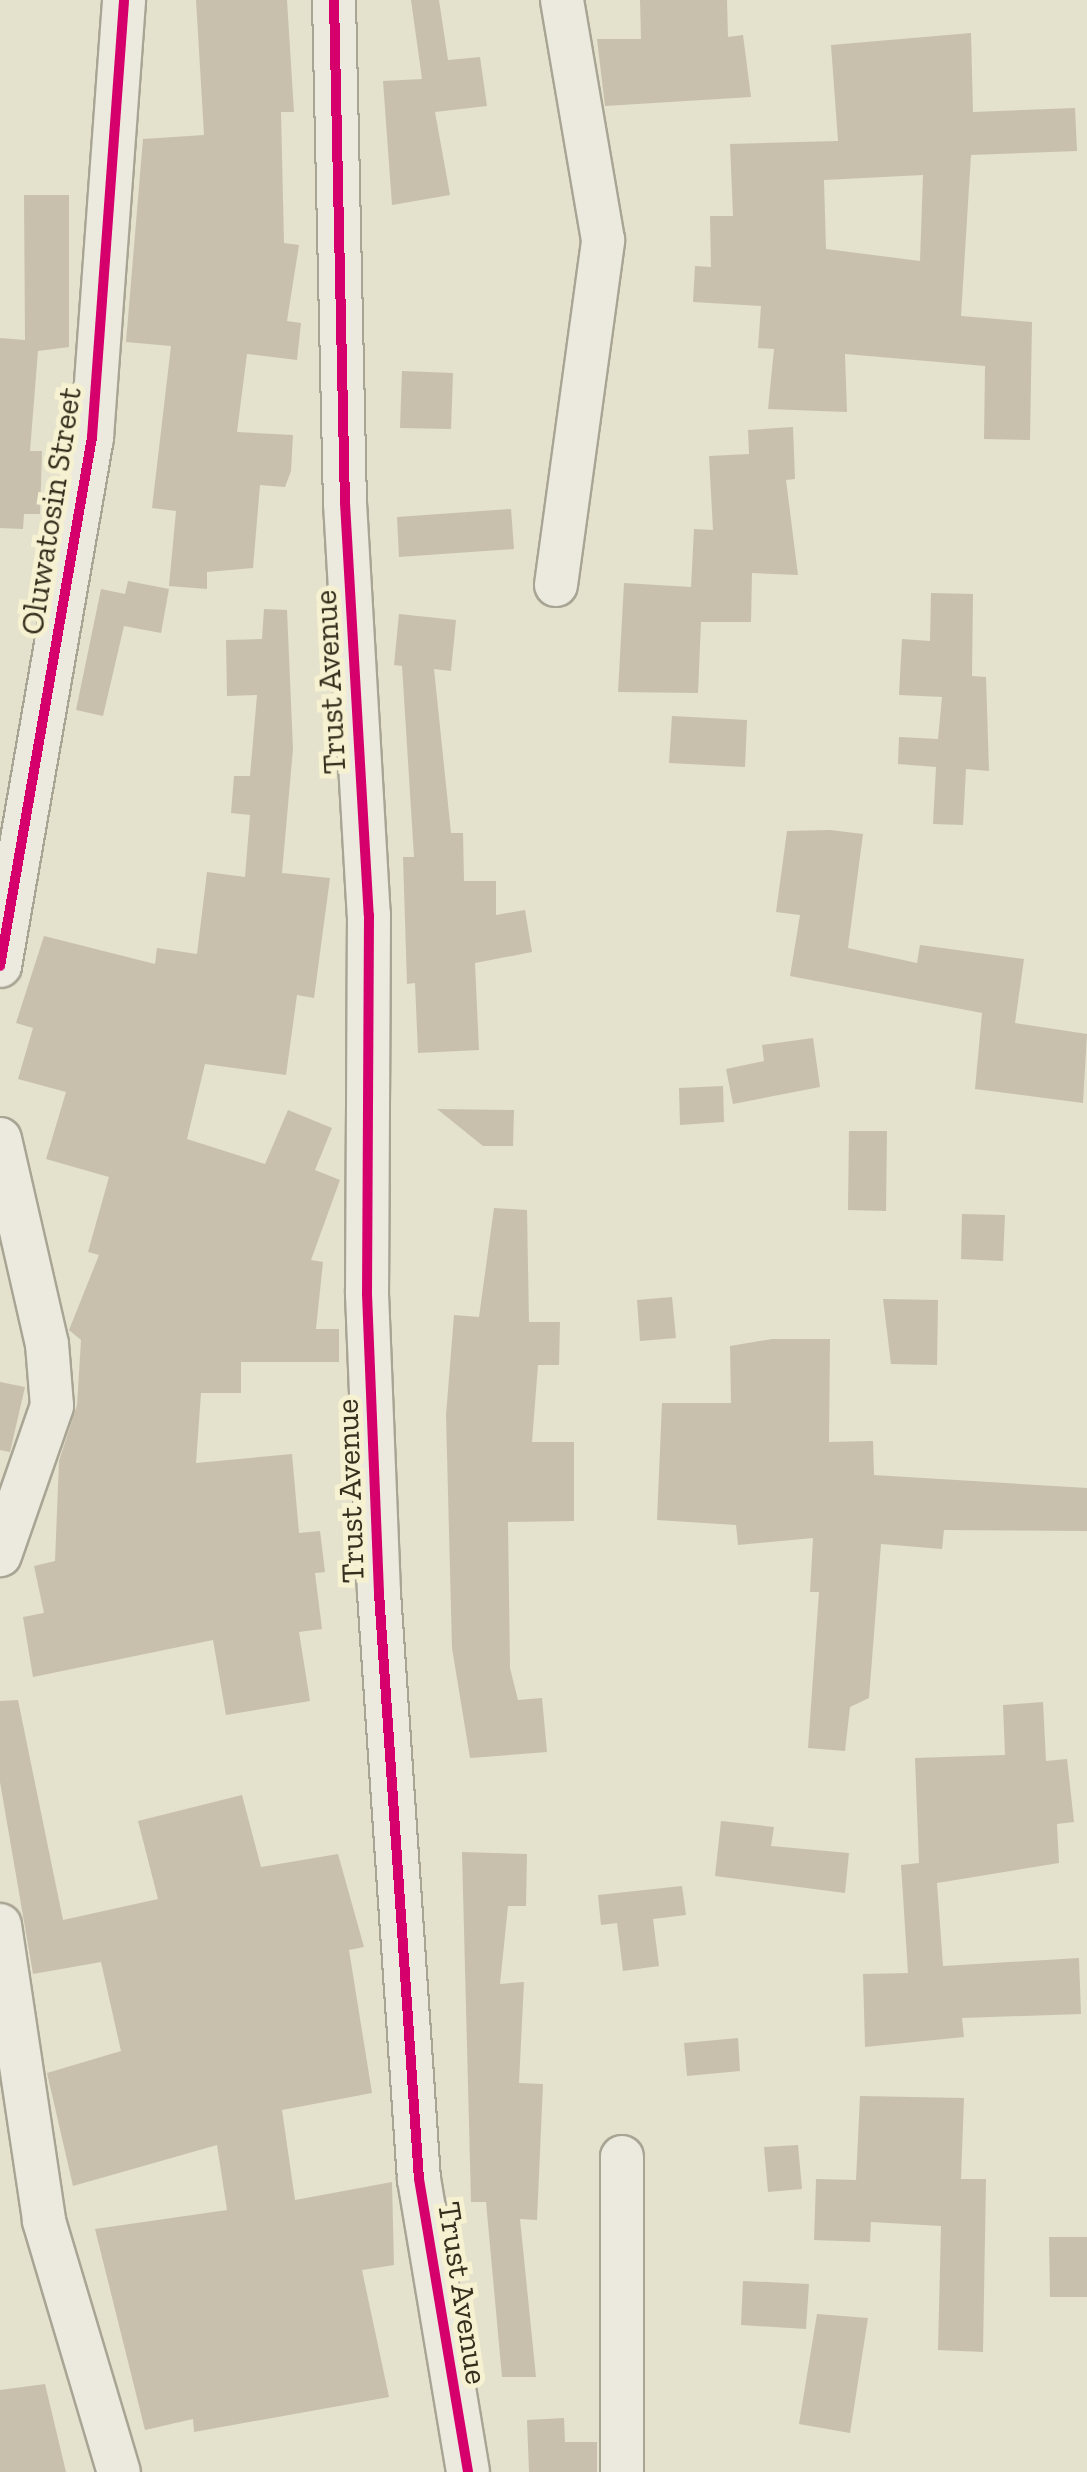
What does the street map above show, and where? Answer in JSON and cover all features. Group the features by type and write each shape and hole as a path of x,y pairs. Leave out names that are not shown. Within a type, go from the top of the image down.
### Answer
{"street":[{"name":"Oluwatosin Street","path":"0,966 86,490 124,0"},
{"name":"Trust Avenue","path":"334,0 345,503 369,915 367,1294 378,1593 419,2178 468,2472"},
{"path":"556,585 603,240 562,0"},
{"path":"0,1140 47,1344 52,1406 0,1556"},
{"path":"0,1924 44,2222 119,2472"},
{"path":"622,2157 622,2472"}],"building":[{"path":"196,0 287,0 294,112 281,112 284,243 299,245 287,321 301,323 297,360 247,354 237,432 293,435 291,471 285,487 260,485 253,568 207,572 207,589 169,586 176,511 152,508 171,346 126,342 143,139 204,135"},
{"path":"411,0 439,0 448,60 480,57 487,106 435,112 450,195 392,205 383,81 422,79"},
{"path":"640,0 727,0 728,37 743,35 751,97 605,106 597,39 641,39"},
{"path":"971,33 973,112 1075,108 1077,151 971,155 961,316 1032,322 1030,440 984,439 985,366 845,354 847,412 768,409 774,349 758,348 761,306 693,302 695,266 711,267 710,216 733,216 730,144 838,141 831,45","holes":["923,175 920,261 826,249 824,180"]},
{"path":"24,195 69,195 69,347 38,351 30,451 42,451 40,514 24,514 23,529 0,528 0,338 25,340"},
{"path":"402,371 453,373 451,429 400,428"},
{"path":"793,427 795,479 786,480 798,575 752,573 751,622 701,622 698,693 618,692 624,583 691,587 694,529 713,530 709,456 749,454 748,430"},
{"path":"511,509 514,549 399,557 397,517"},
{"path":"128,581 169,589 161,633 124,626 103,716 76,710 101,589 125,594"},
{"path":"931,593 973,594 972,676 986,677 989,771 966,769 963,825 933,824 936,767 898,764 899,737 938,739 942,697 899,695 902,639 930,641"},
{"path":"264,609 287,610 293,749 282,873 330,878 314,998 297,995 286,1075 205,1064 187,1139 265,1164 288,1110 332,1128 315,1170 340,1180 311,1260 323,1262 316,1329 339,1329 339,1362 241,1362 241,1393 201,1393 196,1463 292,1454 299,1533 320,1531 325,1572 315,1573 322,1629 299,1632 310,1701 226,1715 213,1640 33,1677 23,1617 44,1613 34,1566 55,1561 59,1461 77,1405 81,1340 69,1330 99,1255 88,1252 109,1177 46,1159 66,1092 18,1079 33,1028 16,1023 44,936 155,964 157,948 197,954 207,872 245,877 250,815 231,813 234,776 250,776 257,695 227,696 226,640 262,639"},
{"path":"399,614 456,620 451,671 434,669 451,833 463,833 464,881 496,881 496,915 525,910 532,952 475,963 479,1050 418,1053 415,983 407,984 403,857 414,857 402,666 394,665"},
{"path":"672,716 747,720 745,767 669,763"},
{"path":"787,831 863,834 848,948 917,963 920,945 1024,959 1015,1023 1087,1034 1083,1103 975,1089 982,1013 790,976 800,915 776,912"},
{"path":"813,1038 820,1087 733,1104 726,1069 764,1061 762,1045"},
{"path":"723,1086 724,1122 680,1125 679,1088"},
{"path":"437,1109 514,1110 513,1146 483,1146"},
{"path":"849,1131 887,1131 886,1211 848,1210"},
{"path":"494,1208 527,1210 529,1322 560,1322 559,1365 538,1365 532,1442 574,1442 574,1521 508,1522 510,1668 518,1700 542,1698 547,1752 470,1758 452,1648 446,1415 454,1315 479,1317"},
{"path":"962,1214 1005,1215 1003,1261 961,1259"},
{"path":"672,1297 676,1338 640,1341 637,1300"},
{"path":"883,1299 938,1300 937,1365 891,1364"},
{"path":"772,1339 830,1339 829,1442 873,1441 874,1475 1087,1488 1087,1531 944,1530 942,1549 881,1544 869,1698 850,1707 845,1751 808,1748 819,1592 810,1592 813,1538 738,1545 736,1525 657,1520 662,1403 731,1403 730,1346"},
{"path":"0,1382 25,1387 10,1452 0,1450"},
{"path":"18,1700 63,1920 158,1899 138,1821 242,1795 261,1867 338,1854 364,1947 349,1950 372,2093 282,2110 295,2200 392,2182 394,2265 362,2270 389,2397 194,2432 193,2419 145,2430 95,2229 227,2210 217,2145 73,2186 47,2073 121,2051 101,1962 33,1974 0,1782 0,1701"},
{"path":"1043,1702 1046,1761 1067,1759 1074,1822 1057,1824 1059,1863 937,1883 943,1966 1079,1958 1081,2014 962,2018 964,2037 865,2047 863,1974 908,1973 901,1865 919,1863 915,1758 1005,1755 1003,1705"},
{"path":"721,1821 774,1827 771,1846 849,1853 845,1893 715,1876"},
{"path":"462,1852 527,1854 526,1906 508,1906 500,1984 524,1982 519,2083 543,2084 537,2220 520,2219 536,2377 502,2377 486,2202 471,2202"},
{"path":"682,1886 686,1915 653,1919 659,1966 623,1971 617,1923 601,1925 598,1895"},
{"path":"738,2038 740,2071 687,2076 684,2043"},
{"path":"860,2096 964,2098 961,2179 986,2179 983,2352 938,2350 941,2226 871,2222 870,2242 814,2240 816,2179 856,2180"},
{"path":"798,2145 802,2189 768,2192 764,2147"},
{"path":"1049,2237 1087,2237 1087,2297 1050,2297"},
{"path":"743,2281 809,2284 806,2329 741,2325"},
{"path":"817,2314 868,2318 850,2433 799,2424"},
{"path":"45,2384 66,2472 0,2472 0,2390"},
{"path":"564,2418 565,2442 597,2442 597,2472 529,2472 527,2420"}],"cycle path":[{"path":"0,966 92,437 124,0"},
{"path":"334,0 345,503 369,915 367,1294 379,1593 419,2179 468,2472"}]}
